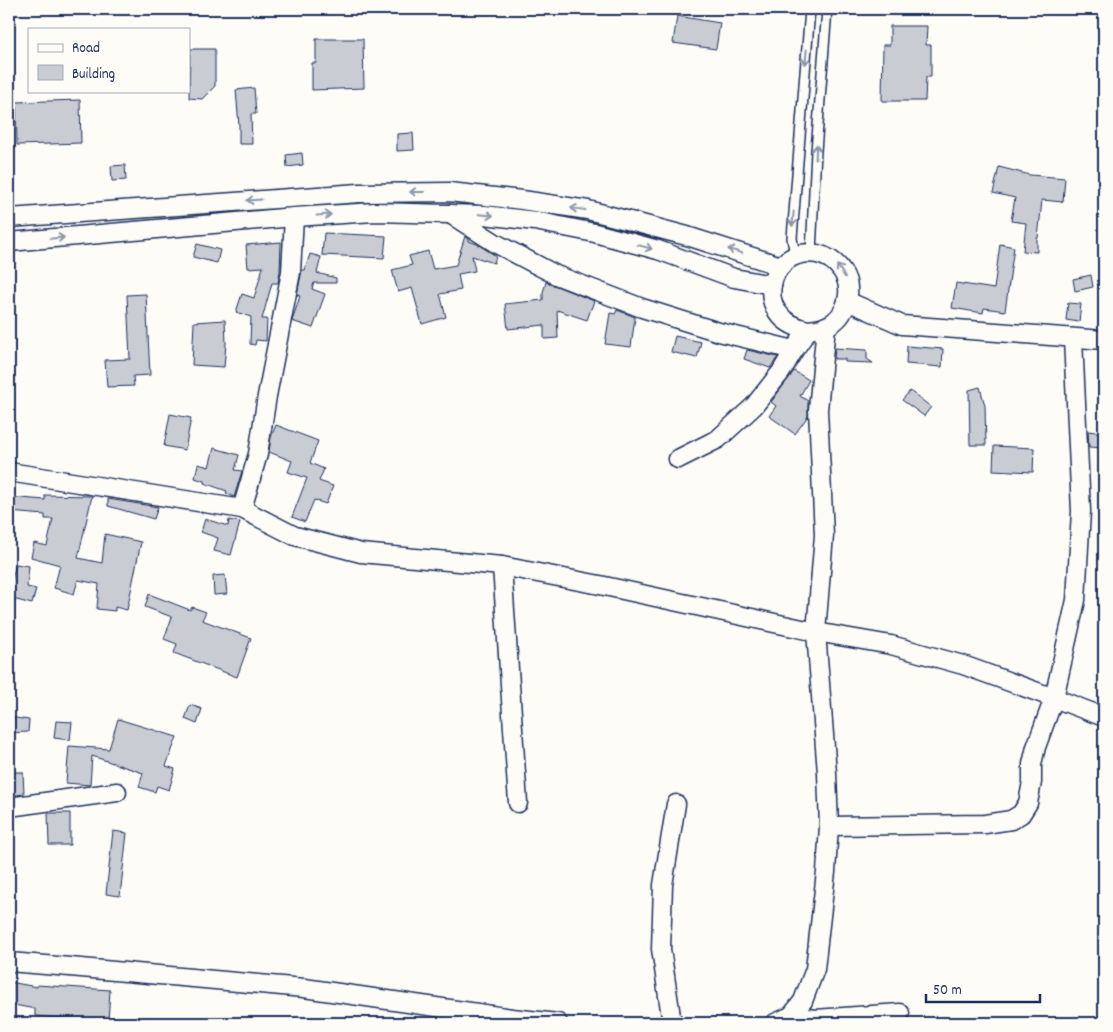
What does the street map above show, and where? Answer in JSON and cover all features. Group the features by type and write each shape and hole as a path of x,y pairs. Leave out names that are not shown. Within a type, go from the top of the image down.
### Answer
{"street":[{"path":"9,218 360,193 449,192 522,200 588,210 687,236 796,259 820,255 828,258 840,269 845,276 847,284 847,301 840,316 834,322 818,329 808,330 790,325 777,312 771,294 774,278 796,259"},
{"path":"9,242 294,217 374,212 484,214 595,233 658,250 734,278 772,285"},
{"path":"450,214 497,244 565,278 642,308 710,330 794,350"},
{"path":"242,509 258,454 267,396 292,272 294,217"},
{"path":"847,301 902,325 1104,340"},
{"path":"775,1023 791,1016 803,1001 815,969 826,872 828,826 827,773 816,632 824,535 818,410 826,326"},
{"path":"678,458 718,438 754,406 781,372 808,330"},
{"path":"828,826 985,824 1011,820 1021,814 1028,803 1032,782 1032,764 1036,747 1054,698 1076,600 1081,511 1073,338"},
{"path":"9,472 242,509 295,536 361,553 502,566 900,648 963,665 1104,717"},
{"path":"502,566 518,803"},
{"path":"9,807 117,792"},
{"path":"672,1023 661,949 663,885 676,804"},
{"path":"9,962 304,988 558,1023"},
{"path":"791,1016 815,1019 900,1013"}],"lane":[{"path":"796,259 792,238 810,9"},
{"path":"796,259 816,151 827,9"}],"building":[{"path":"677,16 720,23 716,49 673,43"},
{"path":"890,26 927,26 926,45 931,45 931,77 926,77 925,101 882,101 883,45 890,45"},
{"path":"316,39 363,39 364,88 312,90 312,63 316,63"},
{"path":"190,49 215,49 215,86 202,99 189,98"},
{"path":"254,88 256,114 251,114 252,144 239,144 236,90"},
{"path":"80,100 81,143 17,145 16,102"},
{"path":"413,133 414,150 397,151 397,134"},
{"path":"302,153 303,165 287,167 286,155"},
{"path":"125,165 126,180 112,181 111,166"},
{"path":"999,167 1030,175 1065,178 1063,202 1042,200 1037,252 1023,251 1026,223 1011,221 1015,198 993,193"},
{"path":"324,233 386,236 384,258 322,255"},
{"path":"465,236 469,241 496,256 494,263 472,256 475,271 458,274 461,290 440,294 446,317 422,324 412,288 398,292 392,270 412,265 409,256 428,251 433,269 456,265"},
{"path":"281,242 278,283 272,283 262,319 267,319 266,341 256,340 255,345 250,344 251,317 236,312 242,294 254,298 263,267 248,268 246,245"},
{"path":"197,244 220,250 217,263 193,257"},
{"path":"1000,244 1014,247 1005,311 984,308 983,313 952,308 956,283 994,289"},
{"path":"310,254 321,257 317,273 336,278 336,283 314,283 312,289 325,294 313,328 292,321 300,296 297,295 302,270 305,270"},
{"path":"1091,275 1093,287 1075,291 1073,279"},
{"path":"546,282 594,301 587,320 557,310 558,338 544,339 544,325 508,329 505,304 543,300"},
{"path":"146,294 150,375 133,376 134,386 107,387 105,360 130,359 127,295"},
{"path":"1068,303 1081,304 1079,322 1066,320"},
{"path":"617,310 635,317 631,347 605,344 610,313 615,314"},
{"path":"225,320 226,344 224,367 192,365 194,322"},
{"path":"675,336 701,342 697,358 671,352"},
{"path":"907,346 943,349 942,367 906,364"},
{"path":"835,348 867,350 867,359 873,363 845,362 845,359 834,359"},
{"path":"747,350 778,357 770,368 744,359"},
{"path":"794,371 809,380 800,396 808,401 808,416 795,434 769,416 776,406 771,402"},
{"path":"980,387 985,406 986,445 970,445 969,390"},
{"path":"910,391 931,407 924,416 902,400"},
{"path":"170,414 191,418 185,450 164,446"},
{"path":"276,425 318,441 310,463 324,469 319,481 333,486 326,504 314,500 305,522 292,517 307,478 288,472 292,461 269,452 271,437"},
{"path":"1088,431 1104,433 1104,448 1089,447"},
{"path":"994,446 1034,448 1033,472 993,470"},
{"path":"214,448 239,455 235,470 242,471 234,497 226,493 227,491 195,478 198,464 209,467"},
{"path":"45,495 92,496 78,558 102,563 105,534 141,542 127,610 115,607 115,611 97,609 99,584 78,580 74,594 54,588 60,565 31,557 34,543 47,546 53,519 45,519 45,515 9,512 9,497 45,500"},
{"path":"108,499 158,507 154,519 108,506"},
{"path":"205,519 228,526 229,520 240,522 231,555 214,551 218,538 201,532"},
{"path":"16,564 29,566 27,587 36,589 32,604 9,598 9,590"},
{"path":"225,575 227,594 214,595 213,576"},
{"path":"149,594 190,610 192,607 206,612 202,620 251,638 237,677 174,653 177,644 164,639 172,617 145,607"},
{"path":"190,705 202,709 197,724 185,719"},
{"path":"9,717 29,720 28,732 9,733"},
{"path":"118,719 177,737 166,766 175,769 169,790 157,786 155,792 139,787 143,773 92,756 90,785 66,783 69,746 109,749"},
{"path":"56,721 72,722 70,740 54,738"},
{"path":"9,772 23,772 24,794 9,796"},
{"path":"48,813 70,813 70,845 49,845"},
{"path":"113,831 127,833 120,896 106,894"},
{"path":"9,982 37,987 37,985 110,990 108,1022 35,1016 35,1009 9,1004"}]}
